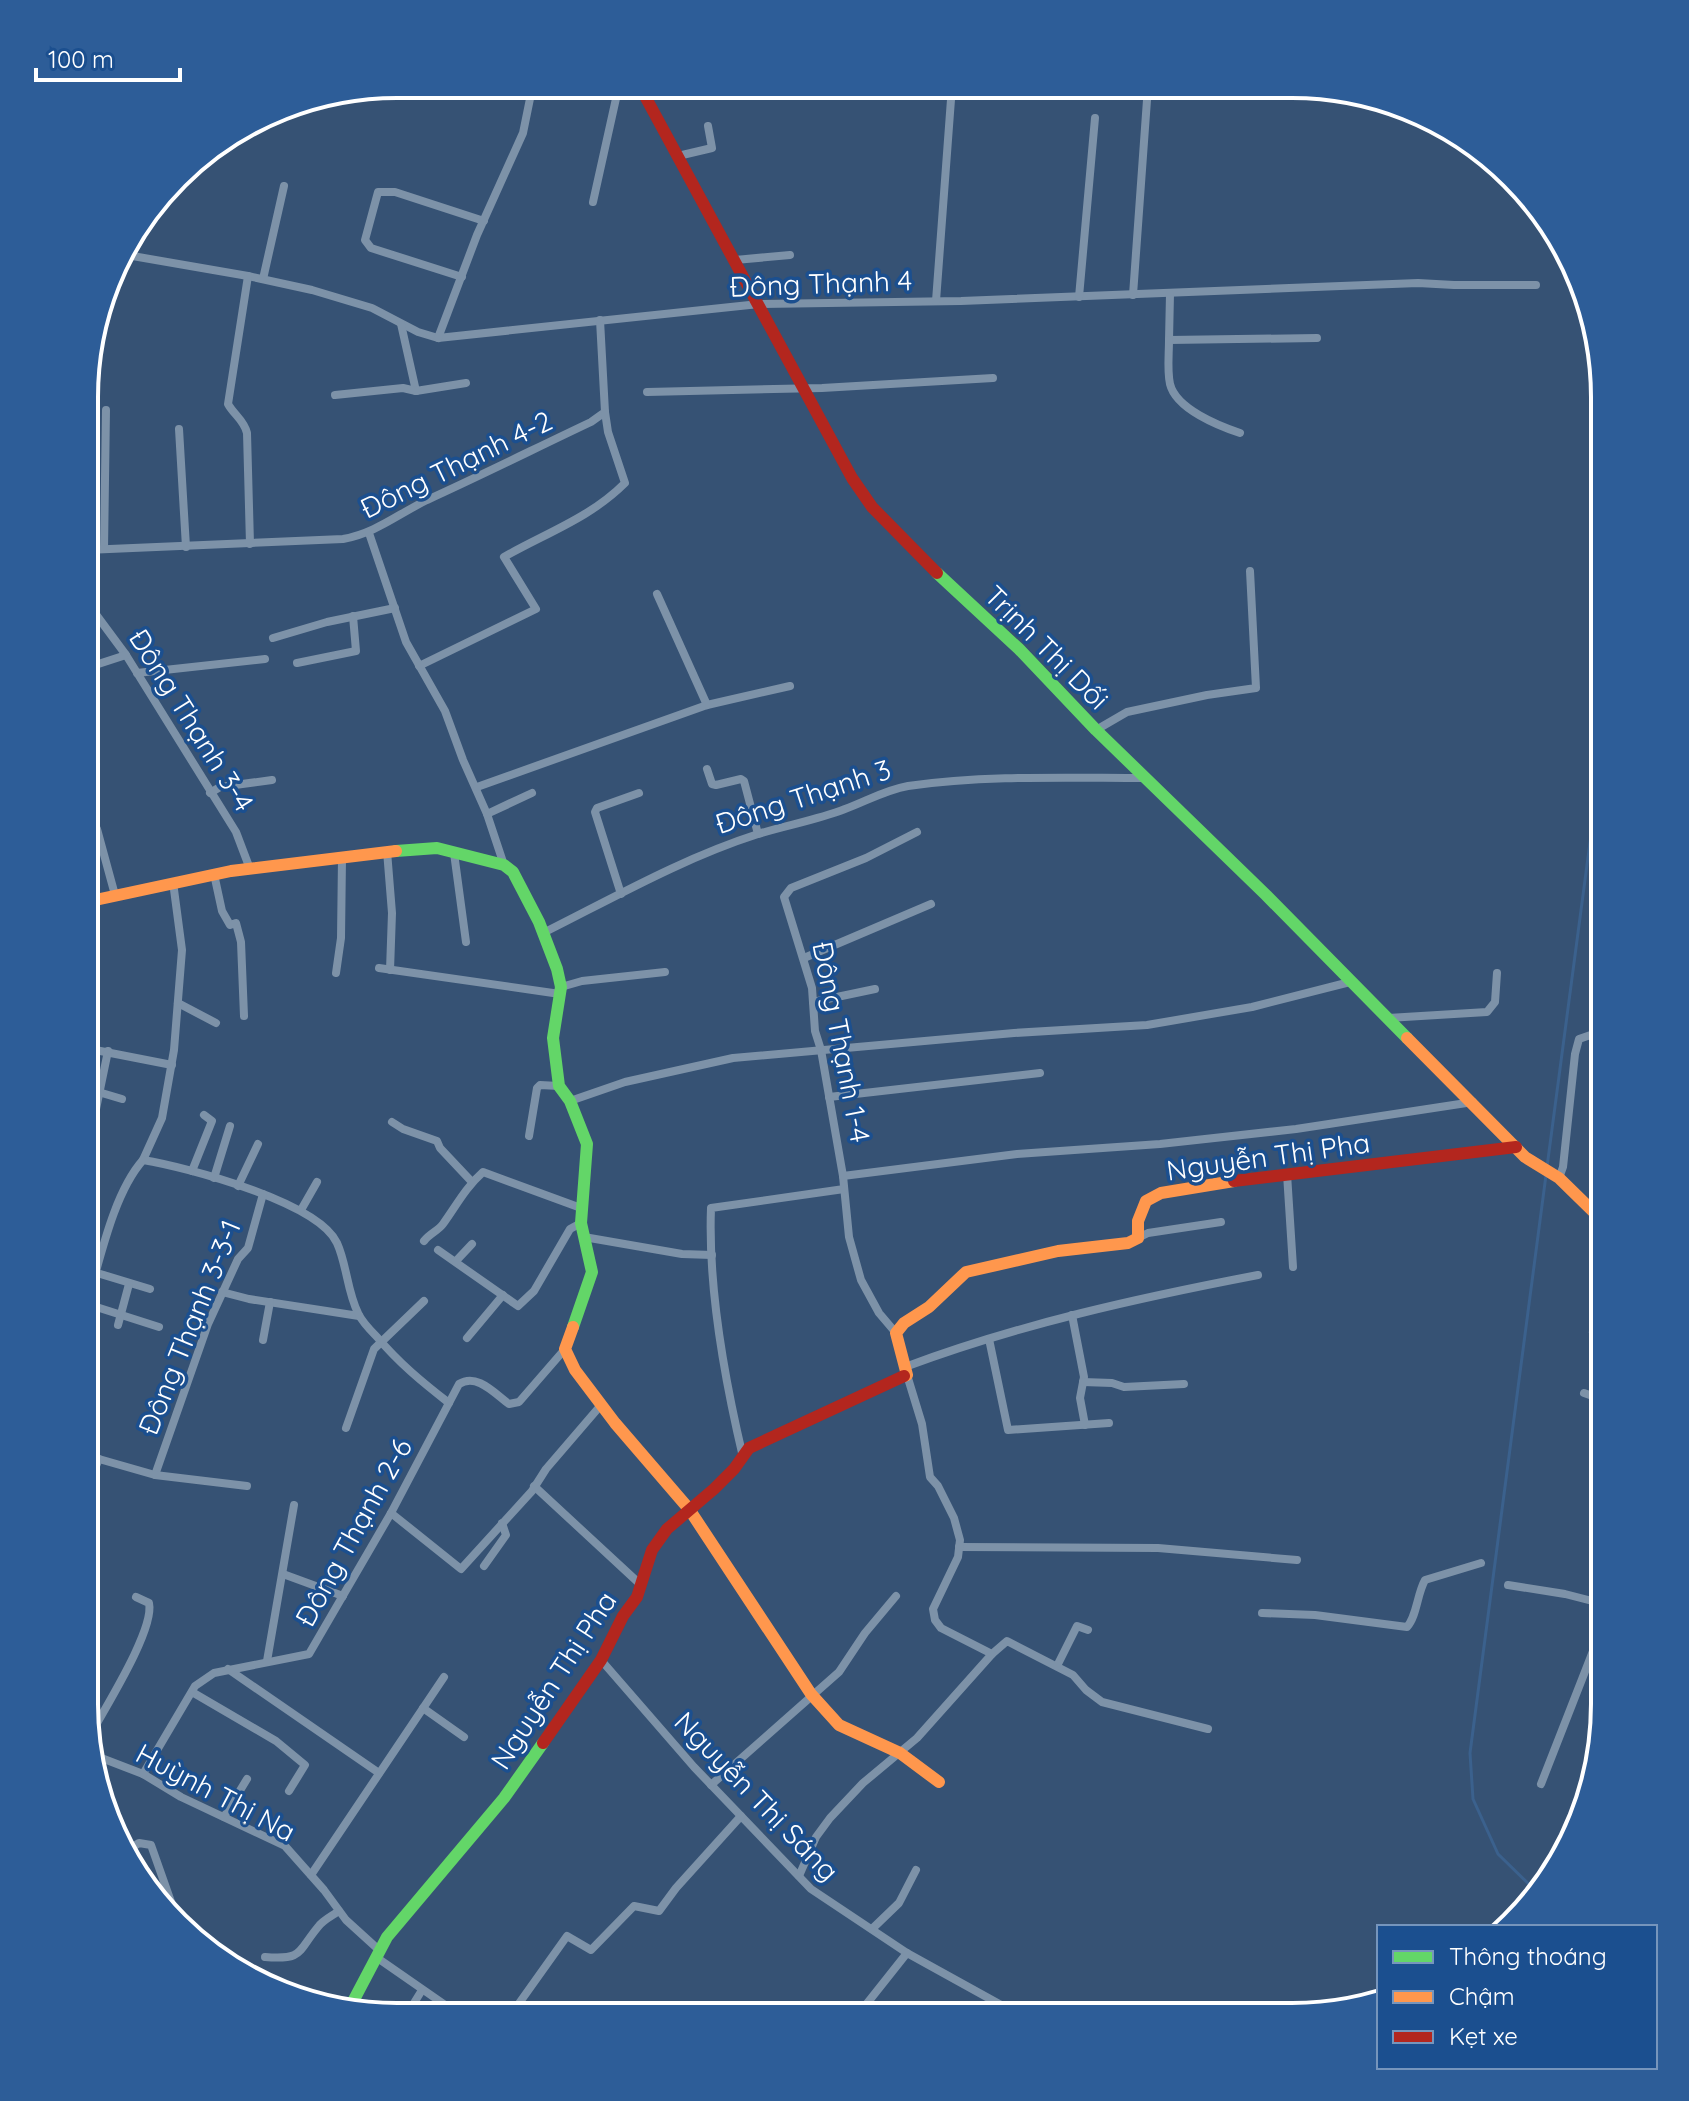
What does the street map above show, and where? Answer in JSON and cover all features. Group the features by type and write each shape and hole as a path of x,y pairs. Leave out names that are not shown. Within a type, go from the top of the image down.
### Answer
{"street":[{"path":"438,338 523,133 530,98"},
{"path":"593,202 616,98"},
{"name":"Trịnh Thị Dối","path":"646,98 759,304 801,388 872,507 902,540 1019,649 1096,730 1516,1147 1531,1161 1556,1176 1591,1210"},
{"path":"936,301 951,98"},
{"path":"1133,295 1147,98"},
{"path":"1079,297 1095,118"},
{"path":"678,156 712,148 708,126"},
{"path":"263,279 284,186"},
{"path":"462,277 371,248 365,240 378,192 395,192 484,221"},
{"path":"735,260 790,255"},
{"name":"Đông Thạnh 4","path":"133,256 312,290 372,308 401,324 438,338 759,304 1079,297 1418,283 1536,285"},
{"path":"248,276 228,404 244,422 247,433 250,544"},
{"path":"1170,294 1171,388 1175,395 1212,423 1240,433"},
{"path":"419,666 536,609 504,557 538,538 551,535 607,500 625,483 608,432 600,320"},
{"path":"401,324 416,391"},
{"path":"1169,340 1317,338"},
{"path":"647,392 993,378"},
{"path":"335,395 403,388 416,391 466,383"},
{"path":"104,549 106,410"},
{"name":"Đông Thạnh 4-2","path":"98,549 343,539 369,533 424,502 591,422 605,412"},
{"path":"179,429 186,547"},
{"path":"369,533 406,642 445,711 463,760 477,787 504,865"},
{"path":"1096,730 1127,712 1256,688 1250,571"},
{"path":"657,594 707,705"},
{"path":"273,638 395,608"},
{"path":"297,663 356,651 353,616"},
{"name":"Đông Thạnh 3-4","path":"98,617 126,655 236,832 250,869"},
{"path":"98,664 126,655"},
{"path":"137,673 265,659"},
{"path":"477,787 707,705 790,686"},
{"path":"707,769 712,784 744,781 758,834"},
{"name":"Đông Thạnh 3","path":"543,933 682,864 758,834 845,809 890,790 908,786 1080,776 1145,778"},
{"path":"210,793 220,787 272,780"},
{"path":"487,814 532,793"},
{"path":"621,894 595,812 597,808 639,793"},
{"name":"Đông Thạnh 1-4","path":"896,1333 879,1313 861,1280 849,1237 843,1176 815,1031 813,1002 804,958 784,897 791,888 866,858 917,832"},
{"path":"98,833 115,895"},
{"path":"98,899 214,874 387,851 437,848 504,865 513,872 543,933 560,990 553,1038 559,1086 570,1101 587,1144 581,1223 592,1272 565,1349 575,1370 601,1405 689,1509 811,1694 839,1725 900,1753 939,1782"},
{"path":"387,851 392,913 390,970"},
{"path":"454,853 466,942"},
{"path":"336,973 341,938 342,858"},
{"path":"214,874 222,911 230,925 236,923 241,942 244,1016"},
{"path":"98,1270 121,1195 143,1160 162,1118 172,1065 182,950 173,882"},
{"path":"804,958 931,904"},
{"path":"379,968 560,990 582,981 665,972"},
{"path":"1387,1018 1487,1012 1495,1002 1497,973"},
{"path":"570,1101 625,1082 733,1058 1014,1033 1147,1025 1252,1007 1350,982"},
{"path":"813,1002 875,989"},
{"path":"178,1003 216,1023"},
{"path":"1556,1176 1563,1167 1575,1054 1579,1039 1591,1035"},
{"path":"98,1050 172,1065"},
{"path":"98,1100 108,1051"},
{"path":"829,1097 1040,1073"},
{"path":"529,1136 537,1088 540,1085 559,1086"},
{"path":"100,1092 122,1099"},
{"path":"843,1176 1017,1154 1160,1144 1296,1129 1473,1102"},
{"path":"192,1171 212,1121 204,1115"},
{"path":"392,1122 437,1141 472,1182"},
{"path":"214,1178 230,1126"},
{"path":"238,1186 258,1144"},
{"name":"Nguyễn Thị Pha","path":"1138,1238 1138,1221 1146,1201 1161,1193 1287,1174 1516,1147"},
{"path":"143,1160 192,1171 301,1210 336,1241 359,1316 402,1366 449,1403"},
{"path":"424,1241 442,1226 472,1182 483,1172 581,1208"},
{"path":"1287,1174 1293,1267"},
{"path":"301,1210 317,1182"},
{"path":"743,1457 730,1400 712,1255 711,1208 844,1189"},
{"name":"Đông Thạnh 3-3-1","path":"155,1475 208,1324 238,1259 248,1248 263,1194"},
{"path":"992,1654 941,1628 935,1620 933,1609 958,1557 959,1547 954,1518 930,1477 922,1424 896,1333 966,1272 1058,1251 1128,1243 1148,1233 1221,1222"},
{"path":"438,1250 518,1306 534,1291 570,1229 581,1223"},
{"path":"584,1237 682,1254 712,1255"},
{"path":"456,1261 472,1244"},
{"path":"906,1371 989,1339 1072,1315 1139,1298 1258,1275"},
{"path":"98,1276 150,1289"},
{"path":"118,1325 129,1284"},
{"path":"222,1292 359,1316"},
{"path":"467,1338 503,1295"},
{"path":"346,1428 374,1349 424,1301"},
{"path":"263,1340 270,1302"},
{"path":"98,1310 159,1327"},
{"path":"1072,1315 1083,1382 1080,1398 1085,1425"},
{"path":"989,1339 1008,1430 1109,1423"},
{"name":"Đông Thạnh 2-6","path":"143,1774 195,1686 214,1673 228,1669 309,1654 391,1513 459,1384 467,1379 476,1379 509,1404 519,1402 565,1349"},
{"name":"Nguyễn Thị Pha","path":"354,1999 377,1953 504,1798 601,1660 641,1585 652,1550 667,1529 714,1489 749,1448 906,1371"},
{"path":"1083,1382 1112,1383 1124,1387 1184,1384"},
{"path":"1584,1393 1591,1395"},
{"path":"391,1513 461,1569 601,1405"},
{"path":"99,1459 155,1475 247,1486"},
{"path":"534,1486 641,1585"},
{"path":"267,1661 294,1505"},
{"path":"484,1566 506,1535 502,1523"},
{"path":"959,1547 1158,1548 1297,1560"},
{"path":"1262,1613 1315,1615 1407,1627 1411,1624 1425,1580 1481,1563"},
{"path":"283,1574 343,1596"},
{"path":"1508,1585 1591,1600"},
{"path":"711,1785 839,1672 865,1633 896,1596"},
{"path":"99,1719 131,1664 150,1613 149,1603 136,1597"},
{"path":"1057,1666 1077,1626 1088,1630"},
{"path":"799,1876 816,1837 830,1818 863,1783 917,1738 1007,1641 1073,1675 1102,1702 1208,1729"},
{"path":"1541,1784 1591,1656"},
{"name":"Nguyễn Thị Sáng","path":"601,1660 711,1785 811,1889 907,1953 997,2003"},
{"path":"228,1669 379,1773"},
{"path":"311,1875 444,1677"},
{"path":"192,1692 276,1741 305,1765 289,1791"},
{"path":"423,1708 464,1737"},
{"name":"Huỳnh Thị Na","path":"103,1759 143,1774 285,1846 377,1953 442,2003"},
{"path":"224,1817 247,1779"},
{"path":"519,2003 567,1936 591,1950 634,1906 659,1911 741,1816"},
{"path":"134,1846 139,1843 151,1845 170,1898"},
{"path":"872,1929 899,1903 916,1870"},
{"path":"265,1957 283,1959 297,1954 310,1942 317,1928 339,1911"},
{"path":"867,2003 907,1953"},
{"path":"414,2003 422,1990"}],"waterway":[{"path":"1547,1167 1591,835"},
{"path":"1530,1885 1498,1854 1473,1799 1470,1753 1546,1175"}],"traffic: fast":[{"path":"937,573 1019,649 1096,730 1407,1038"},
{"path":"396,851 437,848 504,865 513,872 539,922 557,969 561,987 553,1038 559,1086 570,1101 587,1144 581,1223 592,1272 573,1327"},
{"path":"354,1999 387,1937 504,1798 543,1743"}],"traffic: slow":[{"path":"98,899 231,871 396,851"},
{"path":"1407,1038 1525,1157 1559,1178 1591,1209"},
{"path":"904,1376 907,1375 896,1333 966,1272 1058,1251 1128,1243 1138,1238 1138,1221 1146,1201 1161,1193 1234,1181"},
{"path":"573,1327 565,1349 575,1370 615,1423 689,1509 811,1694 839,1725 900,1753 939,1782"}],"traffic: jam":[{"path":"646,98 852,478 872,507 937,573"},
{"path":"1234,1181 1516,1147"},
{"path":"543,1743 601,1660 623,1616 637,1597 652,1550 667,1529 714,1489 749,1448 904,1376"}]}
